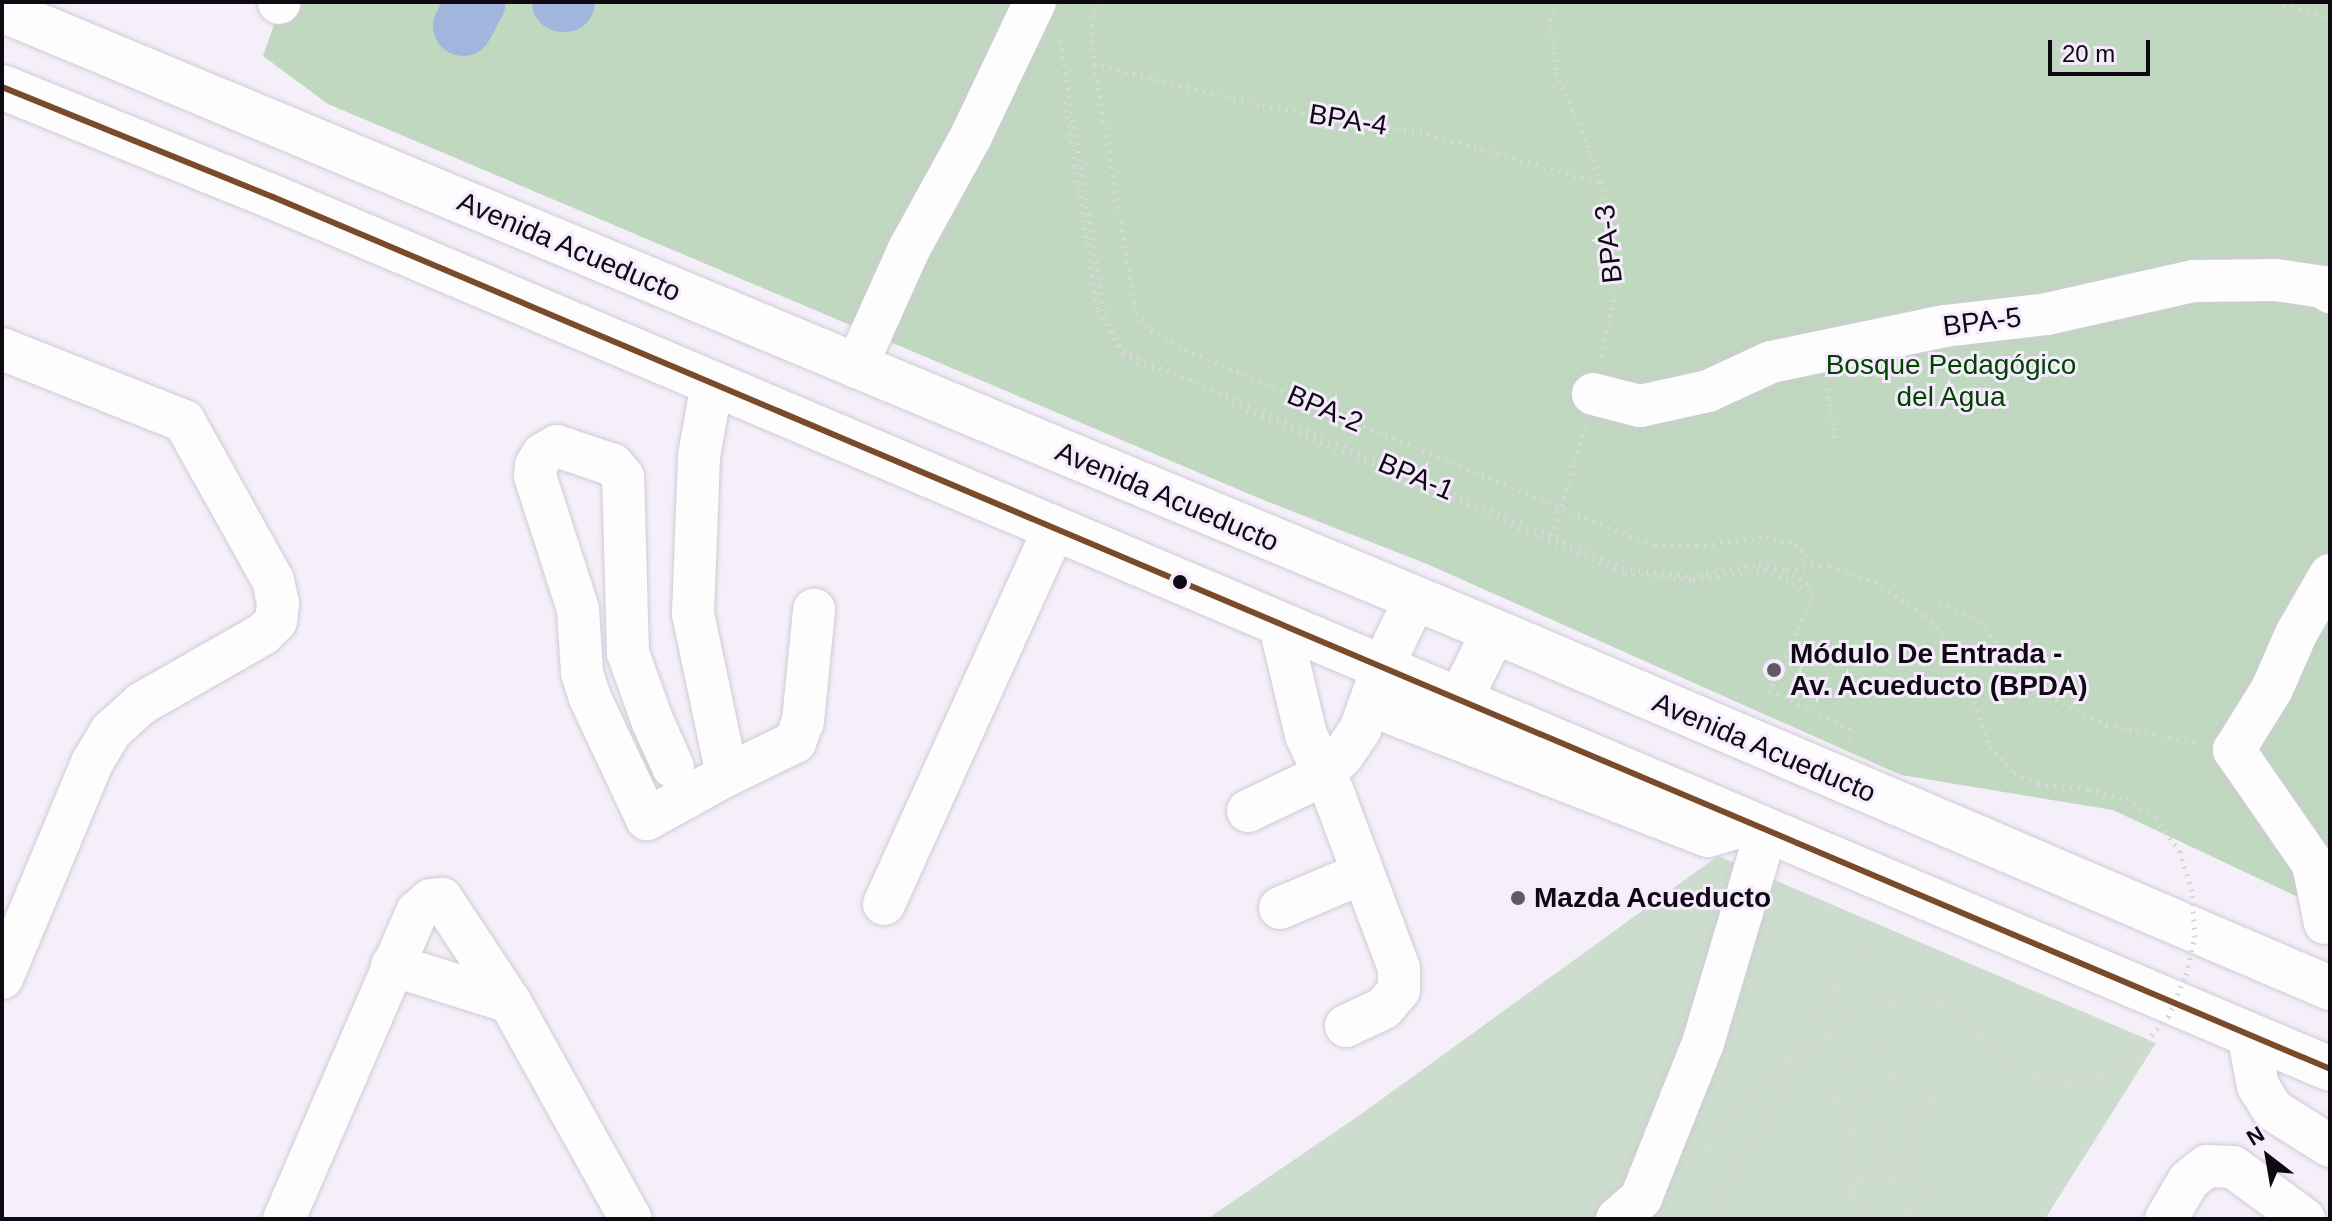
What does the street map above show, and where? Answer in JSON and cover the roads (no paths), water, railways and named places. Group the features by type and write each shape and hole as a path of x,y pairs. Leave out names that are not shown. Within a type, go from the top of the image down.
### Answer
{"main road":[{"name":"Avenida Acueducto","path":"2,10 53,18 856,367 1494,631 2330,988"},
{"path":"2,87 1280,626 1377,685 1460,700 2330,1069"},
{"path":"1460,700 1494,631"}],"street":[{"path":"856,367 909,249 971,136 1050,22"},
{"name":"BPA-5","path":"1593,394 1640,406 1708,391 1771,362 1945,326 2047,314 2193,281 2276,280 2323,287 2330,292"},
{"path":"2,349 184,421 273,580 278,603 276,621 263,634 141,704 111,731 92,763 2,978"},
{"path":"712,384 699,456 693,614 727,775"},
{"path":"673,767 628,653 623,477 613,465 557,446 543,454 536,465 535,476 578,609 582,673 590,698 647,819 795,742 803,721 814,610"},
{"path":"884,904 1054,529"},
{"path":"2325,923 2313,864 2234,750 2272,689 2296,634 2330,575"},
{"path":"1248,811 1323,775 1360,730 1415,599"},
{"path":"578,609 627,620"},
{"path":"1280,626 1295,700 1399,968 1399,990 1384,1008 1346,1026"},
{"path":"1377,685 1708,836 1757,828 1703,1043 1641,1198 1617,1219"},
{"path":"1280,908 1363,873"},
{"path":"284,1219 417,912 431,900 442,899 510,1002 631,1219"},
{"path":"392,965 510,1002"},
{"path":"2248,1033 2258,1086 2273,1110 2330,1146"},
{"path":"2166,1219 2189,1180 2207,1166 2233,1167 2304,1219"},
{"path":"2319,1219 2330,1208"}],"waterway":[{"path":"463,26 476,2"}],"place":[{"name":"Módulo De Entrada - Av. Acueducto (BPDA)","path":"1774,670"},
{"name":"Mazda Acueducto","path":"1518,898"}],"park label":[{"name":"Bosque Pedagógico del Agua","path":"1951,381"}]}
